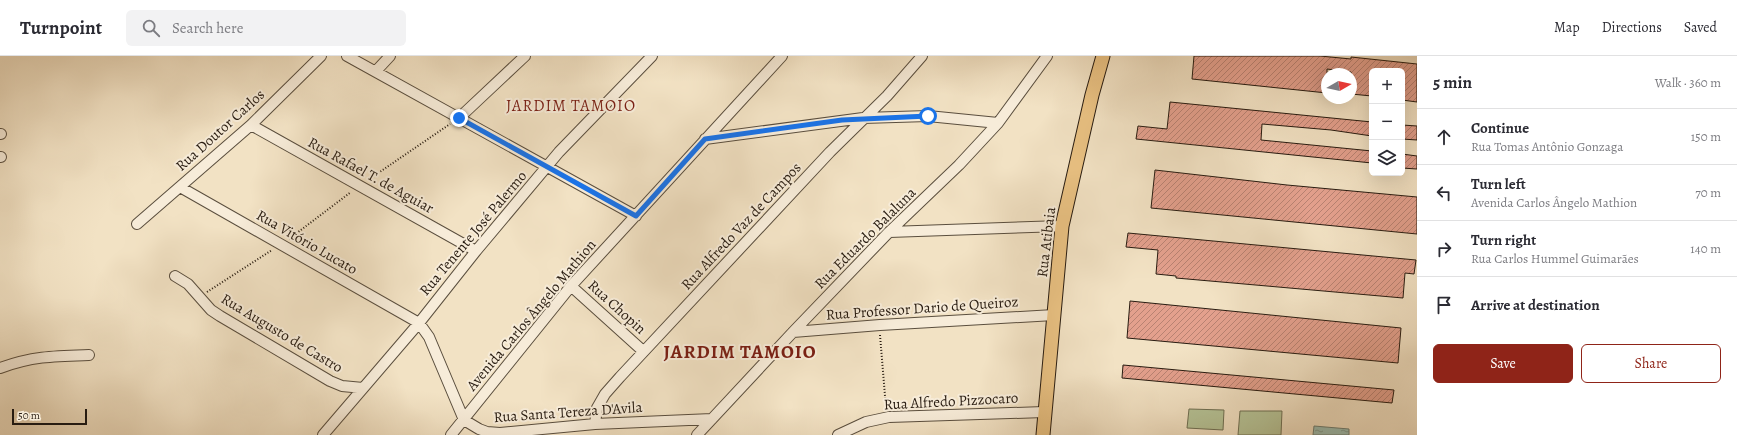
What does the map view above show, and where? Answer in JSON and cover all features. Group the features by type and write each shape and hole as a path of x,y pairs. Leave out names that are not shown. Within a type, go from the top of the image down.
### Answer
{"main road":[{"name":"Rua Atibaia","path":"1043,435 1062,226 1088,110 1103,56"}],"street":[{"name":"Rua Doutor Carlos","path":"137,224 251,125 321,56"},
{"path":"347,56 636,216"},
{"path":"376,71 390,56"},
{"path":"459,118 525,56"},
{"name":"Rua Tenente José Palermo","path":"323,435 419,323 476,251 559,152 652,56"},
{"name":"Avenida Carlos Ângelo Mathion","path":"451,435 571,286 782,56"},
{"name":"Rua Alfredo Vaz de Campos","path":"595,424 597,408 606,394 643,351 863,118 887,96 922,56"},
{"name":"Rua Eduardo Balaluna","path":"697,435 889,232 959,165 998,123 1047,56"},
{"path":"705,139 863,118 928,116 998,123"},
{"name":"Rua Rafael T. de Aguiar","path":"251,125 476,251"},
{"name":"Rua Vitório Lucato","path":"180,187 419,323"},
{"path":"889,232 1062,226"},
{"name":"Rua Augusto de Castro","path":"175,276 188,284 211,310 220,316 330,381 342,386 363,388"},
{"name":"Rua Chopin","path":"571,286 643,351"},
{"name":"Rua Professor Dario de Queiroz","path":"793,332 880,325 1054,315"},
{"path":"419,323 429,337 464,420"},
{"path":"0,368 37,357 89,356"},
{"name":"Rua Alfredo Pizzocaro","path":"838,435 866,422 889,417 1044,412"},
{"name":"Rua Santa Tereza D'Avila","path":"464,420 487,432 500,433 595,424 712,419"}],"path":[{"path":"200,297 281,245 359,186 459,118"},
{"path":"880,325 886,408"}],"green space":[{"path":"1189,409 1224,410 1223,430 1187,428"},
{"path":"1240,411 1282,411 1281,435 1238,435"}],"water":[{"path":"1314,426 1349,429 1349,435 1313,435"}],"building":[{"path":"1194,56 1320,56 1351,59 1351,57 1417,64 1417,102 1405,100 1405,68 1369,68 1369,96 1357,95 1357,68 1321,68 1321,92 1192,79"},
{"path":"1170,102 1369,122 1369,136 1331,130 1262,124 1261,140 1369,151 1369,163 1136,139 1138,126 1167,129"},
{"path":"1405,125 1417,126 1417,140 1405,139"},
{"path":"1405,154 1417,156 1417,169 1405,168"},
{"path":"1155,170 1287,185 1417,197 1417,234 1151,208"},
{"path":"1128,233 1416,260 1414,274 1405,273 1403,298 1176,278 1176,276 1156,274 1158,250 1126,247"},
{"path":"1130,301 1401,328 1398,363 1127,338"},
{"path":"1123,365 1394,390 1392,403 1122,378"}],"district":[{"name":"JARDIM TAMOIO","path":"571,106"},
{"name":"JARDIM TAMOIO","path":"740,352"}],"route":[{"path":"459,118 636,216 705,139 766,132 842,120 928,116"}]}
